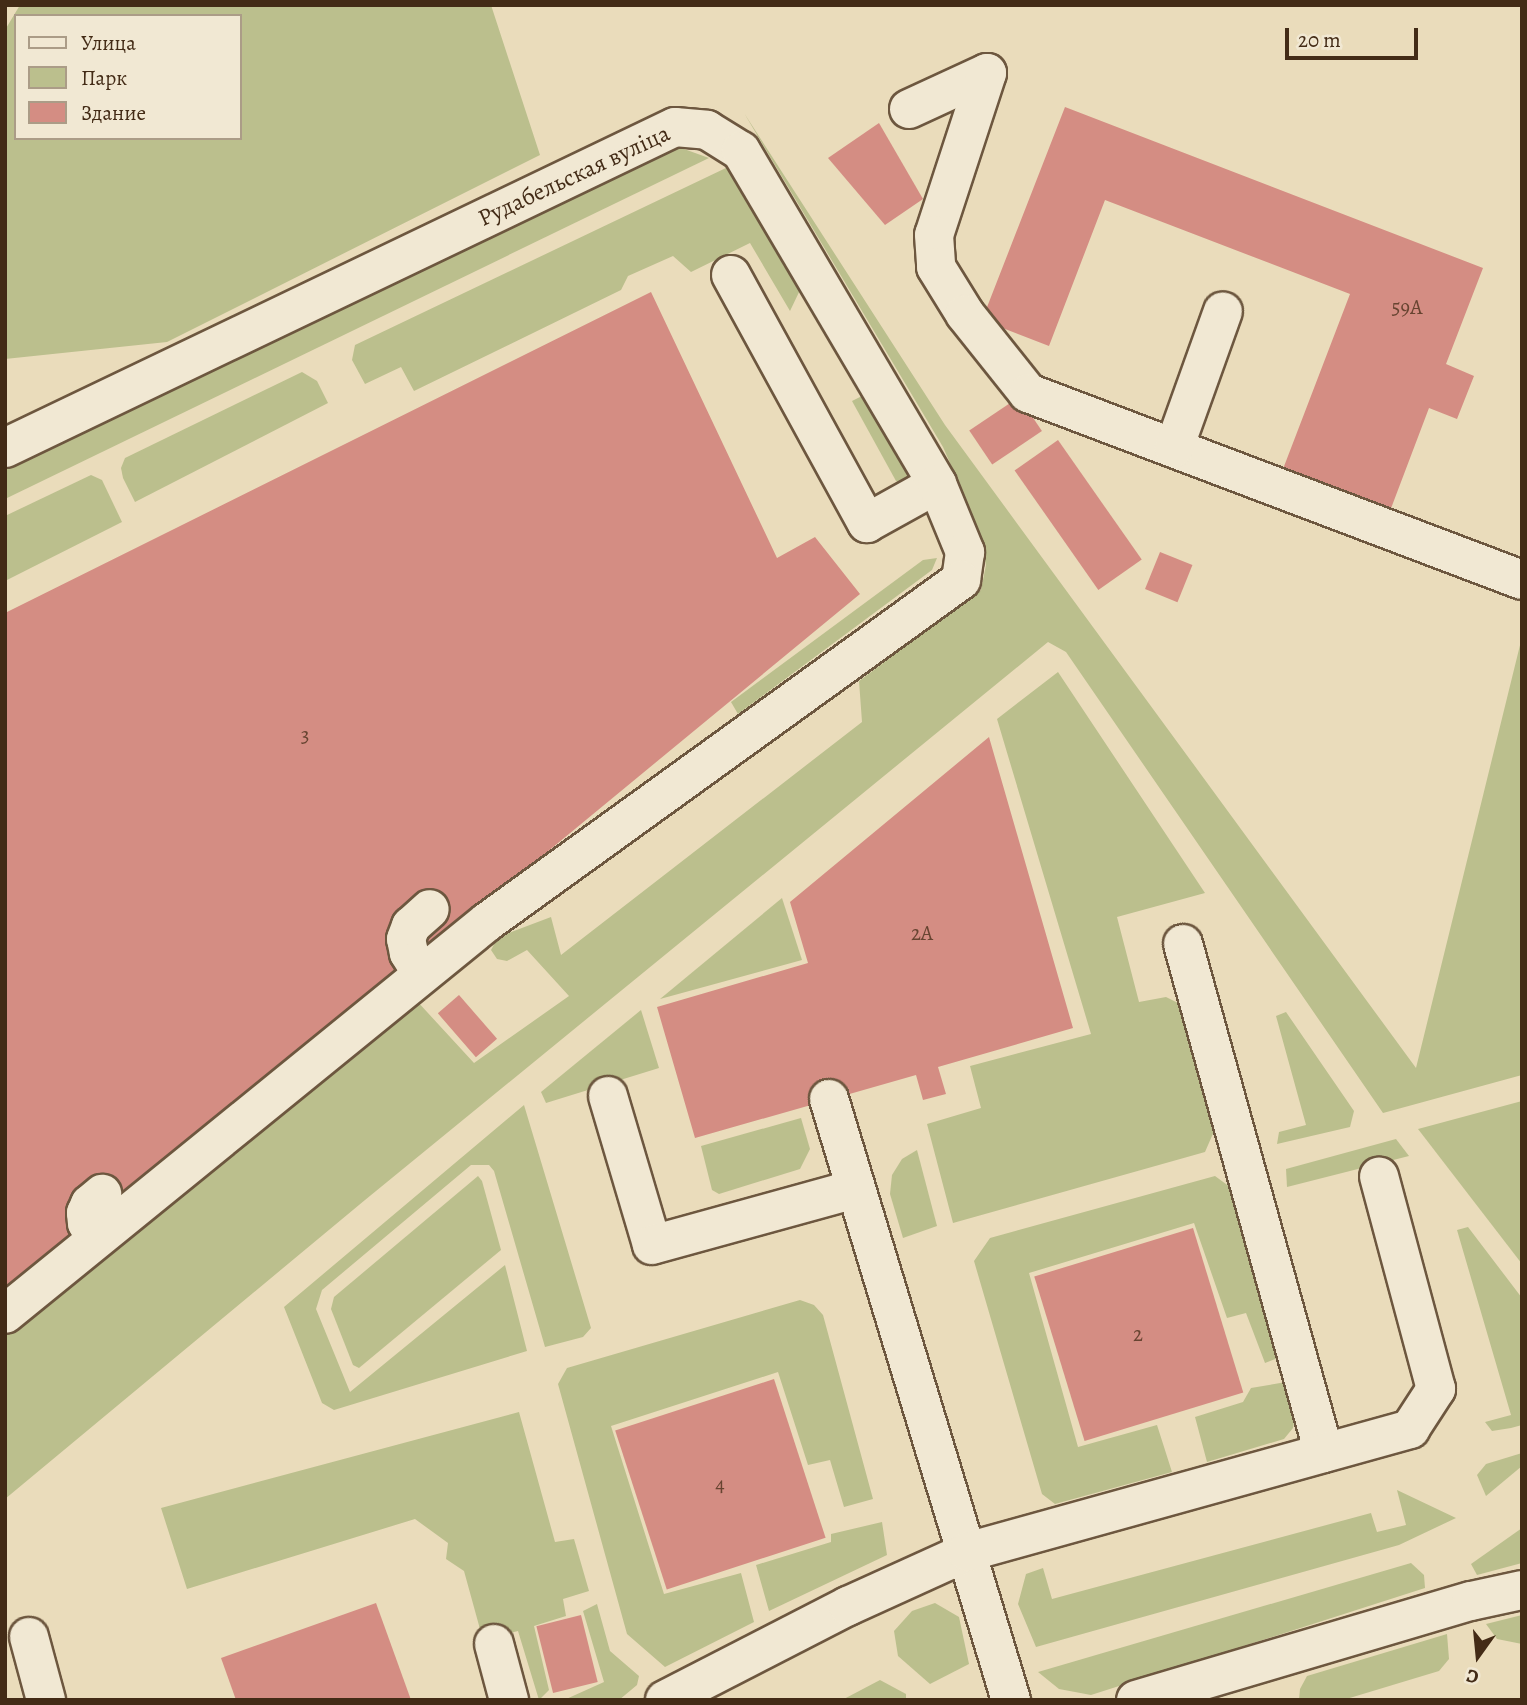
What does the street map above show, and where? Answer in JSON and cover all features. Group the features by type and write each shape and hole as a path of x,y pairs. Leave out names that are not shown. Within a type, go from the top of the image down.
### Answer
{"street":[{"path":"909,109 987,73 934,235 936,267 965,314 1028,393 1522,580"},
{"name":"Рудабельская вуліца","path":"5,447 675,127 707,131 741,151 937,484 965,552 961,580 487,922 422,974"},
{"path":"731,275 867,523 937,484"},
{"path":"1174,448 1223,311"},
{"path":"5,1314 422,974 409,953 406,939 411,926 430,909"},
{"path":"1183,944 1324,1453"},
{"path":"608,1096 652,1245 855,1189"},
{"path":"829,1099 1011,1700"},
{"path":"665,1700 848,1606 967,1552 1410,1429 1436,1389 1379,1177"},
{"path":"97,1237 87,1223 86,1213 90,1204 102,1194"},
{"path":"1136,1700 1515,1589"},
{"path":"29,1637 46,1700"},
{"path":"494,1644 509,1700"}],"green space":[{"path":"20,5 491,5 540,155 167,342 5,359 5,30 14,15 14,140 242,140 242,14 15,14"},
{"path":"744,113 945,425 1416,1068 1522,637 1522,1075 1383,1113 1066,652 1048,642 365,1200 5,1499 5,1334 416,1000 474,1063 569,996 527,950 507,961 497,959 491,950 498,937 551,917 561,955 862,722 859,681 981,590 986,565 971,511 943,447"},
{"path":"657,149 684,149 709,158 5,499 5,465"},
{"path":"728,167 801,288 790,311 750,243 691,272 673,256 628,276 621,290 414,391 401,367 365,384 352,360 355,345"},
{"path":"302,372 317,381 328,403 135,502 123,478 121,468 125,458"},
{"path":"862,396 910,476 903,484 896,481 852,401"},
{"path":"91,475 102,480 122,522 5,581 5,516"},
{"path":"937,558 932,570 738,714 731,702 923,560"},
{"path":"1058,672 1205,893 1117,917 1139,1002 1166,997 1182,1005 1215,1129 1205,1152 953,1223 927,1124 981,1108 970,1066 1091,1034 997,719"},
{"path":"782,898 802,960 660,999"},
{"path":"641,1010 659,1068 546,1103 541,1092"},
{"path":"1286,1012 1354,1111 1350,1127 1277,1144 1279,1132 1306,1125 1276,1016"},
{"path":"1522,1101 1522,1264 1418,1129"},
{"path":"524,1105 591,1328 583,1337 545,1347 494,1171 489,1165 471,1165 322,1290 316,1309 350,1392 505,1265 527,1351 334,1410 322,1403 284,1307"},
{"path":"801,1118 810,1149 800,1169 719,1194 712,1190 701,1146"},
{"path":"1396,1139 1409,1156 1287,1187 1286,1169"},
{"path":"917,1150 937,1226 903,1238 890,1194 892,1175 902,1159"},
{"path":"478,1176 482,1181 501,1250 359,1368 353,1365 331,1309 334,1297"},
{"path":"1215,1176 1230,1187 1278,1358 1265,1363 1246,1313 1227,1318 1194,1223 1029,1273 1078,1447 1157,1425 1172,1472 1055,1504 1042,1494 974,1261 990,1238"},
{"path":"1468,1227 1522,1298 1522,1425 1511,1428 1492,1431 1485,1422 1511,1415 1457,1230"},
{"path":"800,1300 814,1305 823,1315 873,1499 844,1507 830,1460 808,1465 778,1372 611,1426 664,1594 741,1573 754,1622 665,1667 627,1634 558,1384 567,1368"},
{"path":"1286,1382 1295,1416 1293,1428 1284,1439 1207,1462 1195,1417 1243,1402 1251,1388"},
{"path":"519,1412 555,1542 574,1539 589,1591 563,1599 566,1616 534,1626 549,1690 539,1700 518,1631 483,1640 464,1571 446,1559 448,1543 415,1519 187,1589 161,1508"},
{"path":"1522,1453 1522,1466 1486,1496 1477,1475 1486,1464"},
{"path":"1397,1490 1456,1518 1399,1545 1036,1647 1018,1604 1026,1574 1043,1568 1052,1599 1371,1513 1377,1532 1406,1525"},
{"path":"882,1522 887,1555 769,1611 756,1565 831,1542 831,1534"},
{"path":"1522,1528 1522,1563 1477,1575 1471,1564"},
{"path":"1411,1563 1424,1575 1425,1588 1091,1695 1059,1689 1038,1672"},
{"path":"935,1603 959,1617 969,1664 930,1684 898,1656 894,1631 912,1611"},
{"path":"597,1604 610,1651 639,1676 637,1685 619,1700 564,1700 604,1682 583,1611"},
{"path":"1522,1615 1522,1644 1497,1639 1486,1624"},
{"path":"1447,1634 1449,1659 1439,1671 1343,1700 1299,1700 1300,1689 1307,1676"},
{"path":"880,1680 906,1694 906,1700 842,1700"}],"building":[{"path":"1065,107 1483,268 1446,364 1474,376 1457,419 1429,408 1390,511 1283,469 1350,294 1105,200 1049,346 982,320"},
{"path":"879,123 923,199 885,225 828,158"},
{"path":"651,292 777,558 815,537 860,594 5,1299 5,613"},
{"path":"1019,397 1042,431 992,465 969,431"},
{"path":"1058,440 1142,560 1098,590 1015,470"},
{"path":"1160,552 1192,565 1177,602 1145,589"},
{"path":"989,737 1073,1028 938,1067 946,1094 923,1100 916,1075 695,1138 657,1007 808,963 790,902"},
{"path":"459,995 497,1039 476,1057 438,1013"},
{"path":"1193,1228 1243,1392 1085,1441 1034,1277"},
{"path":"774,1379 826,1538 667,1589 615,1431"},
{"path":"376,1603 411,1700 236,1700 221,1658"},
{"path":"581,1615 598,1682 553,1693 536,1626"}]}
